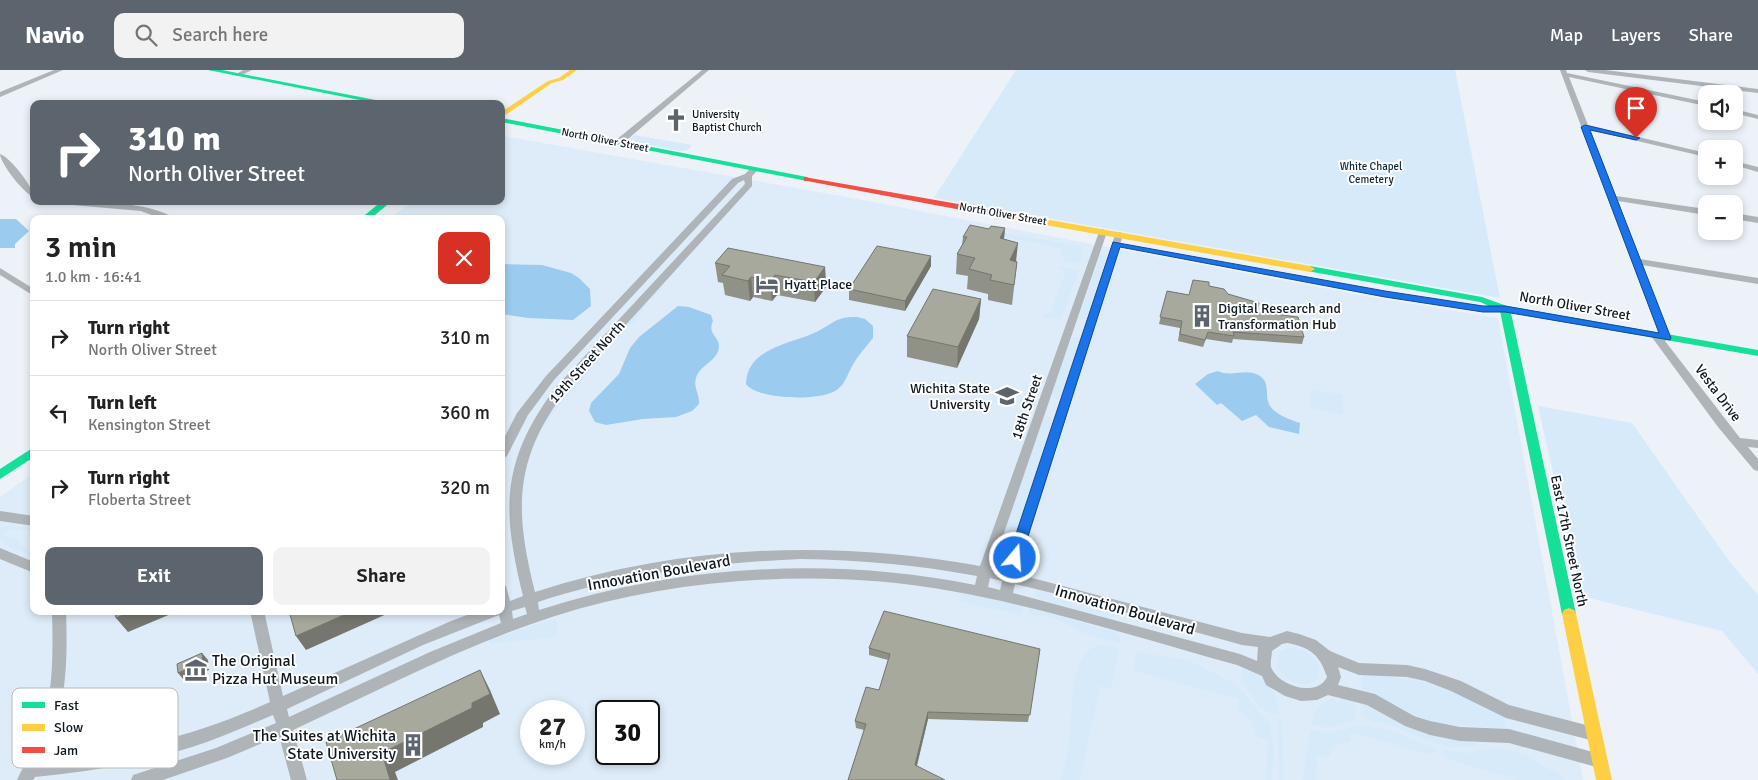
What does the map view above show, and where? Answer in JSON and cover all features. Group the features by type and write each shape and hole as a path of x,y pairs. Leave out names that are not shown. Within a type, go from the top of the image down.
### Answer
{"main road":[{"path":"211,70 244,73 375,100"},
{"path":"505,122 564,84 561,79 574,70"},
{"name":"North Oliver Street","path":"505,123 619,142 752,172"},
{"name":"North Oliver Street","path":"505,123 752,172 1118,239 1482,300 1505,309 1758,353"},
{"path":"369,215 383,205"},
{"name":"East 17th Street North","path":"1505,309 1604,780"},
{"path":"0,475 30,454"}],"street":[{"path":"0,95 60,70"},
{"path":"619,142 706,70"},
{"path":"1588,70 1758,91"},
{"path":"1564,72 1698,102"},
{"name":"Vesta Drive","path":"1564,72 1637,261 1661,337 1737,442 1758,467"},
{"path":"1743,113 1758,117"},
{"path":"1585,127 1698,153"},
{"path":"0,156 12,166 30,192"},
{"path":"1743,166 1758,170"},
{"name":"19th Street North","path":"505,448 523,412 550,378 736,181 752,172"},
{"name":"19th Street North","path":"534,617 515,526 514,494 525,452 539,420 560,390 749,184 752,172"},
{"path":"1613,198 1698,211"},
{"path":"104,205 137,208 158,215"},
{"path":"1743,218 1758,220"},
{"name":"18th Street","path":"981,592 984,572 1102,236"},
{"path":"1006,597 1009,577 1118,239"},
{"path":"1637,261 1758,281"},
{"path":"0,271 30,290"},
{"path":"1737,442 1758,444"},
{"path":"0,516 30,520"},
{"path":"0,553 30,566"},
{"name":"Innovation Boulevard","path":"505,607 530,599 653,568 766,556 818,555 899,558 1009,577 1242,640 1270,643 1287,637 1298,639 1318,648 1326,656 1359,669 1407,671 1425,675 1456,686 1506,711 1594,734"},
{"name":"Innovation Boulevard","path":"178,767 229,750 395,673 534,617 635,592 696,581 749,576 817,574 901,578 1006,597 1239,660 1266,672 1279,686 1295,694 1312,696 1328,689 1370,699 1410,721 1430,728 1460,734 1509,736 1600,761"},
{"path":"59,615 61,668 59,688"},
{"path":"258,615 274,690 280,704 299,780"},
{"name":"Innovation Boulevard","path":"178,743 217,731 424,637 484,615"},
{"path":"503,615 508,626"},
{"path":"1266,672 1263,656 1270,643"},
{"path":"1326,656 1333,670 1332,684 1328,689"},
{"name":"Innovation Boulevard","path":"28,775 68,768"},
{"name":"Innovation Boulevard","path":"139,780 175,768"}],"shaded area":[{"name":"Wichita State University","path":"505,136 841,196 1370,297 1498,318 1583,780 0,780 0,497 30,476 30,615 505,615 505,215 394,215 408,205 505,205"}],"green space":[{"name":"White Chapel Cemetery","path":"1016,70 1455,70 1500,298 934,198"},
{"path":"634,135 692,145 688,150 680,151 636,142 631,138"},
{"path":"975,227 1082,247 1081,264 1065,261 1060,251 1062,250 1053,246 977,232"},
{"path":"1105,254 1107,256 1086,318 1083,320 1079,319 1100,255"},
{"path":"1060,267 1079,270 1061,319 1043,317 1042,314 1050,314 1066,271 1060,269"},
{"path":"663,288 649,301 634,322 607,348 544,426 544,422 565,391 658,289"},
{"path":"1074,337 1079,338 1080,341 1063,394 1056,400 1052,393 1071,339"},
{"path":"1311,389 1343,395 1343,415 1310,408"},
{"path":"1538,406 1632,423 1729,561 1758,595 1758,674 1722,631 1581,596"},
{"path":"1047,416 1052,417 1052,425 1011,550 1003,553 999,548 1042,422"},
{"path":"5,526 30,528 30,530 10,529 2,535 15,539 30,554 8,546 0,539 0,530"},
{"path":"1042,590 1108,609 1117,613 1119,617 1104,617 1049,602 1045,599 1044,601 1035,596 1035,591"},
{"path":"961,593 1023,606 1023,609 1020,614 962,602 959,599"},
{"path":"1030,608 1095,626 1099,630 1102,628 1116,632 1120,637 1120,643 1087,634 1054,618 1030,615 1028,612"},
{"path":"556,618 558,632 554,637 490,644 489,640"},
{"path":"1099,645 1119,648 1112,686 1110,688 1100,686 1080,780 1061,780 1066,761 1077,672 1089,650"},
{"path":"1288,648 1299,649 1313,657 1320,671 1316,681 1304,684 1298,683 1286,678 1282,674 1276,663 1279,659 1276,656"},
{"path":"1136,652 1187,660 1236,684 1270,724 1273,750 1272,780 1266,780 1268,744 1270,744 1270,741 1256,736 1251,720 1238,710 1239,699 1134,671"},
{"path":"1243,668 1264,680 1269,686 1276,698 1280,715 1267,712 1253,699 1241,682"},
{"path":"1362,675 1403,678 1409,681 1409,678 1453,691 1504,715 1506,729 1437,723 1404,711 1362,691"},
{"path":"1333,698 1337,702 1341,701 1342,698 1356,701 1355,720 1328,728 1311,724 1319,705"},
{"path":"1363,703 1425,734 1480,744 1469,747 1446,746 1423,739 1391,725 1368,720 1362,716"},
{"path":"1278,720 1282,722 1284,780 1279,780"},
{"path":"1357,726 1377,727 1396,733 1434,747 1437,753 1433,752 1432,755 1351,732 1350,741 1334,745 1329,757 1317,755 1316,780 1303,780 1310,730 1328,733"},
{"path":"1492,748 1526,756 1559,773 1564,780 1519,780 1447,759 1443,754 1445,750 1469,753"}],"water":[{"path":"0,219 16,219 29,231 15,244 15,248 0,248"},
{"path":"505,264 542,265 571,273 590,289 591,306 573,320 528,318 505,315"},
{"path":"678,306 689,307 711,315 713,321 711,329 719,346 716,355 701,369 696,378 695,385 699,404 692,411 676,417 643,419 606,425 595,422 589,411 591,403 619,374 630,348 639,337"},
{"path":"857,317 865,319 873,326 873,338 858,356 845,381 838,389 819,396 790,397 763,393 752,389 746,384 748,372 754,362 771,349 814,333 838,320"},
{"path":"1218,371 1223,373 1250,372 1263,378 1270,405 1281,415 1300,423 1299,434 1269,427 1256,415 1242,421 1221,403 1217,405 1195,384 1208,374"}],"building":[{"path":"970,225 989,229 991,226 1005,228 1000,238 1018,243 1010,260 1017,262 1014,285 990,280 992,275 969,269 975,258 957,254 967,237 963,237"},
{"path":"877,246 931,256 905,301 849,289"},
{"path":"728,248 825,267 814,282 775,275 770,281 751,277 748,281 722,275 730,266 715,263"},
{"name":"Digital Research and Transformation Hub","path":"1193,280 1209,282 1209,286 1224,289 1228,294 1259,303 1257,312 1298,317 1304,337 1233,332 1234,336 1208,332 1205,340 1180,334 1182,321 1160,317 1167,291 1189,295"},
{"path":"933,289 981,299 958,347 907,336"},
{"path":"884,611 1040,649 1030,715 928,712 915,765 945,780 848,780 866,724 855,721 866,687 879,690 890,654 869,648"},
{"path":"290,615 344,615 296,636"},
{"path":"202,653 203,663 178,673 177,664"},
{"path":"480,670 490,694 472,703 472,708 382,753 390,780 337,780 326,742"}],"traffic: fast":[{"path":"211,70 372,100"},
{"path":"505,121 807,179"},
{"path":"369,215 383,205"},
{"path":"1310,269 1482,300 1505,309 1758,353"},
{"path":"1505,309 1569,614"},
{"path":"0,475 30,454"}],"traffic: slow":[{"path":"505,113 550,82 561,79 574,70"},
{"path":"1004,215 1310,269"},
{"path":"1569,614 1604,780"}],"traffic: jam":[{"path":"807,179 1004,215"}],"place":[{"name":"University Baptist Church","path":"676,120"},
{"name":"Hyatt Place","path":"767,284"},
{"name":"Digital Research and Transformation Hub","path":"1202,316"},
{"name":"Wichita State University","path":"1007,396"},
{"name":"The Original Pizza Hut Museum","path":"196,670"},
{"name":"The Suites at Wichita State University","path":"413,745"}],"route":[{"path":"1015,558 1062,408 1117,244 1385,294 1483,309 1505,309 1666,338 1585,127 1636,138"}]}
